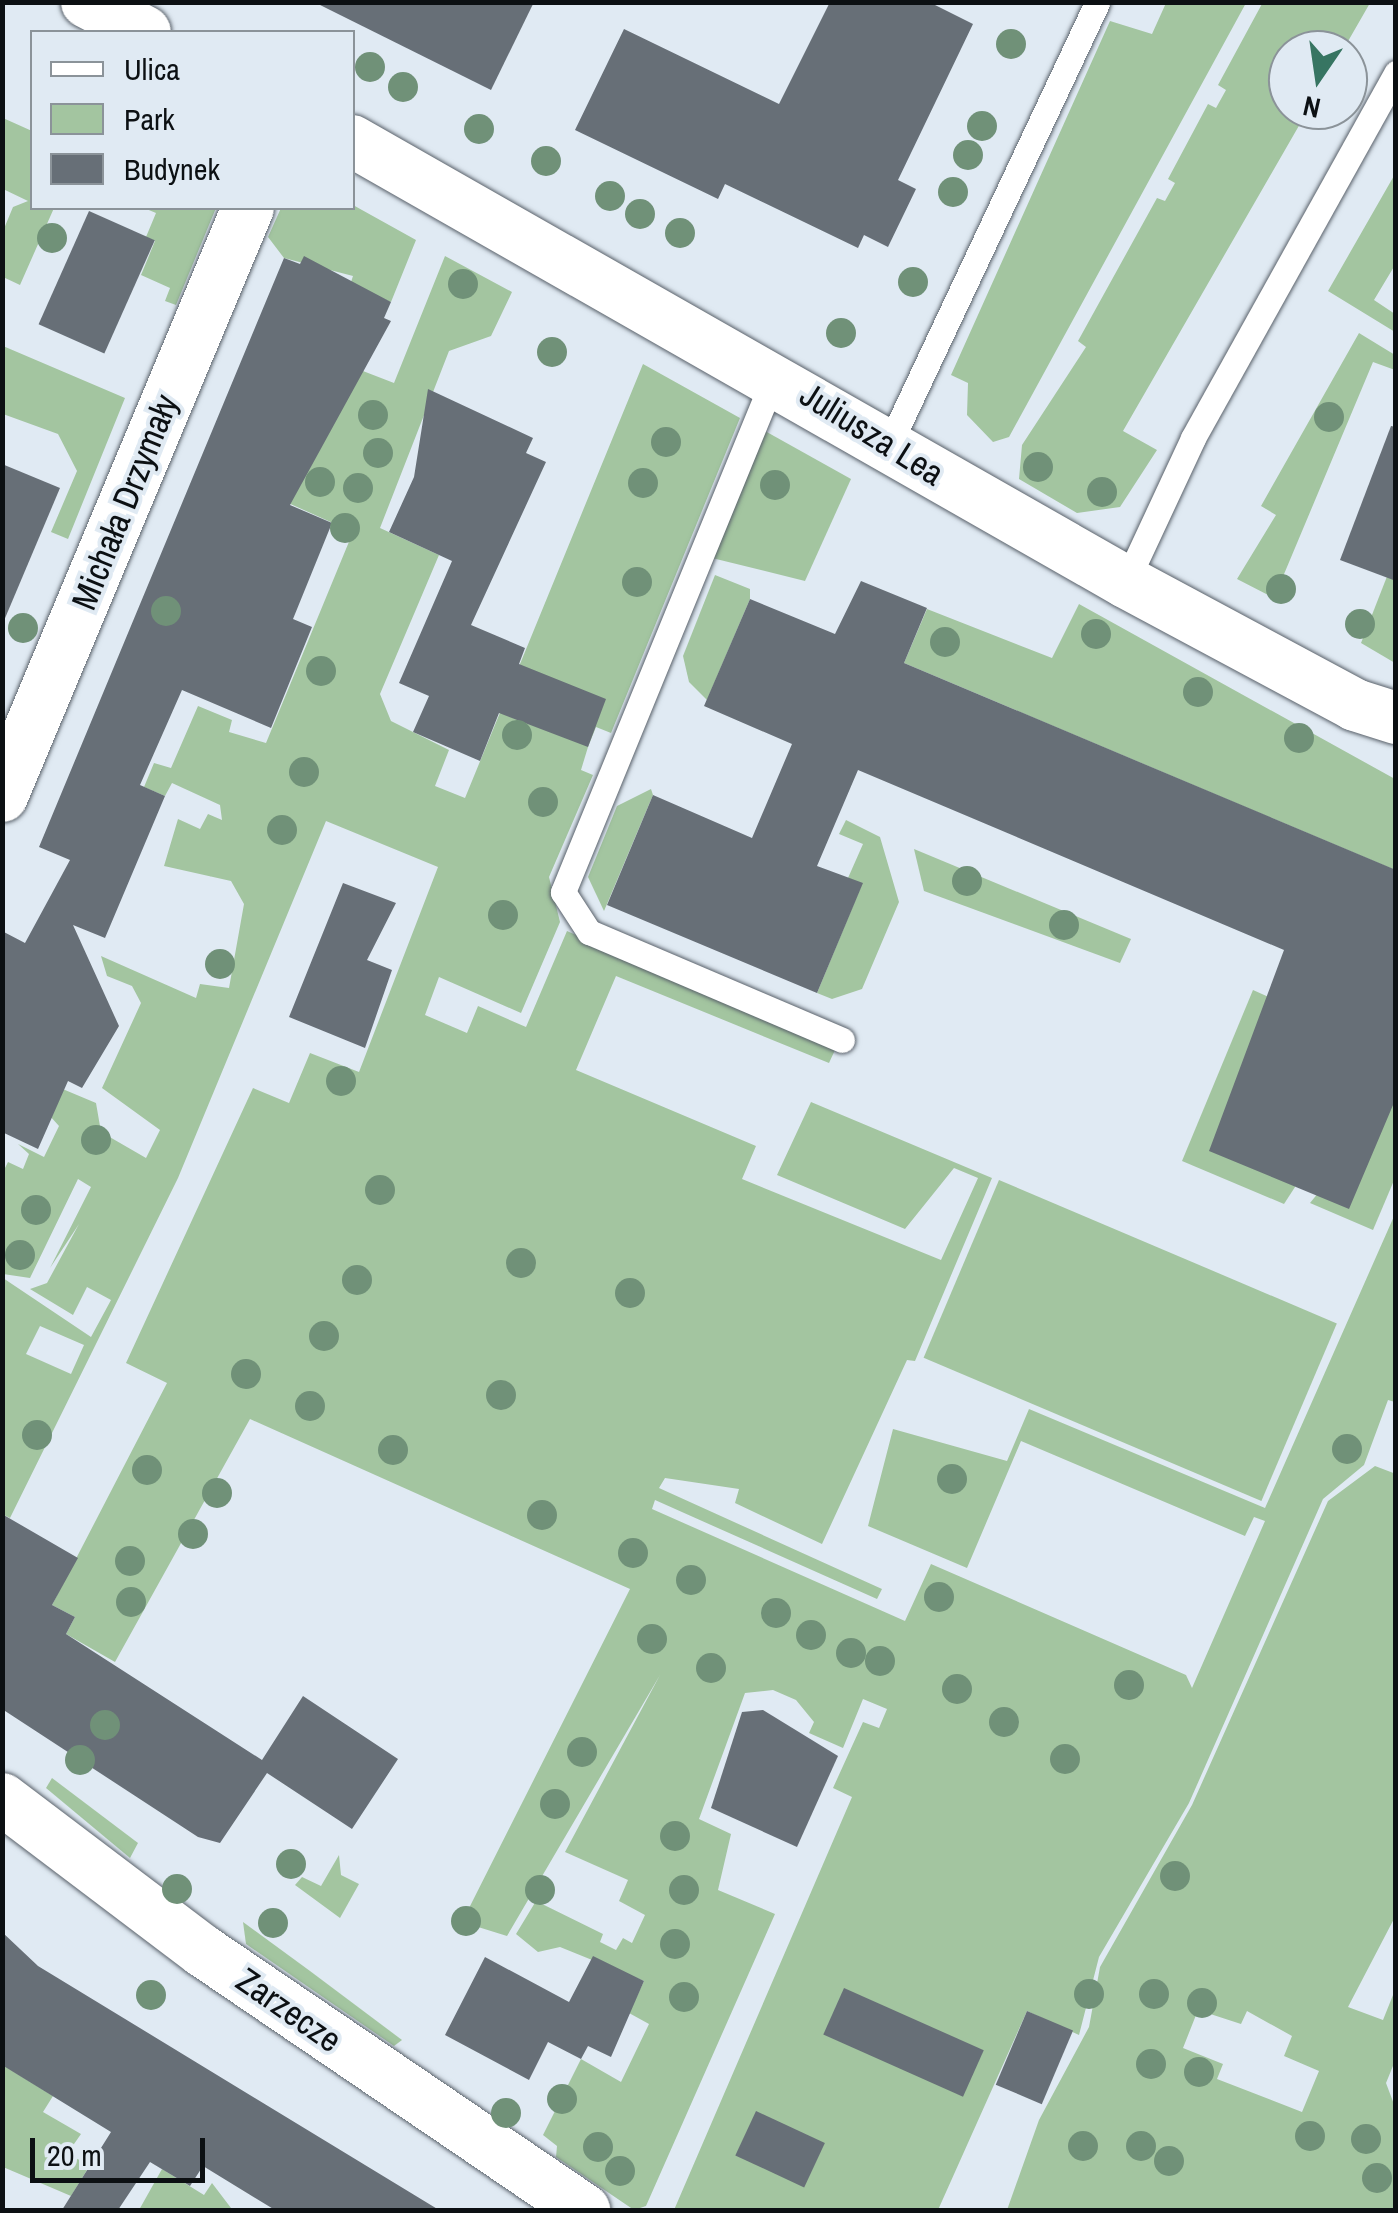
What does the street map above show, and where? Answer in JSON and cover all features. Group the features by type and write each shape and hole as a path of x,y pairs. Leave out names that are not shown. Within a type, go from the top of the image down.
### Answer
{"street":[{"path":"87,2 141,30"},
{"name":"Juliusza Lea","path":"355,143 775,375 1126,582 1355,706 1396,718"},
{"name":"Michała Drzymały","path":"2,796 247,210"},
{"name":"Zarzecze","path":"2,1799 203,1951 584,2210"}],"lane":[{"path":"888,445 1097,2"},
{"path":"1126,582 1194,438 1396,73"},
{"path":"775,375 563,892 589,932 842,1040"}],"green space":[{"path":"1263,2 1370,3 1354,30 1268,30 1268,130 1296,130 1123,431 1157,450 1120,507 1077,513 1019,479 1022,445 1086,347 1078,341 1157,198 1165,201 1175,183 1168,179 1208,104 1216,108 1226,90 1218,85"},
{"path":"1166,3 1246,3 1009,437 993,442 967,415 968,383 951,375 1110,21 1152,34"},
{"path":"3,118 30,130 30,210 53,210 20,285 3,277 3,231 13,207 28,201 3,189"},
{"path":"1395,174 1395,265 1374,300 1395,314 1395,332 1328,291"},
{"path":"355,206 416,240 391,302 350,285 353,276 284,258 268,237 280,210 355,210"},
{"path":"149,210 215,210 176,305 165,301 170,288 141,275 155,241 146,237 156,213"},
{"path":"445,256 512,292 491,336 449,351 380,528 439,555 380,694 391,721 449,750 435,786 465,798 643,364 740,418 611,733 596,727 588,747 581,770 593,775 549,877 560,922 521,1013 439,977 425,1015 467,1033 478,1006 526,1027 567,931 835,1050 829,1063 616,976 576,1070 756,1146 742,1179 941,1260 978,1178 954,1168 905,1229 777,1175 811,1102 992,1178 915,1361 907,1360 822,1544 735,1503 739,1489 665,1478 659,1488 882,1589 877,1599 655,1500 652,1509 905,1621 931,1564 1186,1675 1192,1688 1265,1521 1254,1517 1245,1536 1021,1441 967,1568 868,1526 893,1429 1007,1461 1029,1409 1265,1508 1395,1214 1395,1402 1388,1400 1364,1465 1323,1499 1189,1803 1099,1957 1079,2035 1027,2011 938,2210 674,2210 852,1797 833,1788 863,1722 879,1728 887,1709 863,1699 843,1748 809,1733 814,1722 796,1700 773,1690 745,1693 699,1819 731,1834 718,1890 775,1914 646,2206 634,2210 556,2157 557,2146 543,2135 581,2059 621,2082 649,2024 629,2013 644,1981 560,1947 538,1952 516,1934 536,1901 603,1934 600,1942 616,1950 623,1938 632,1943 645,1915 619,1901 628,1880 565,1852 660,1675 507,1936 462,1922 630,1589 250,1419 115,1662 66,1634 75,1617 52,1605 167,1383 126,1363 253,1088 289,1103 310,1053 359,1072 438,867 326,821 178,1178 10,1518 2,1514 3,1278 91,1337 111,1300 87,1287 73,1315 30,1289 47,1283 79,1224 50,1268 91,1187 78,1179 30,1278 3,1274 2,1174 8,1162 23,1169 29,1154 18,1144 44,1157 59,1126 3,1064 96,1103 101,1132 146,1158 160,1130 102,1088 141,1003 132,986 107,976 101,956 196,998 200,984 229,988 244,904 231,881 164,866 178,819 200,829 208,814 222,820 220,805 172,783 165,796 144,787 154,763 171,768 198,706 232,720 229,732 266,743 353,532 277,498 337,361 394,383","holes":["40,1326 84,1345 71,1374 26,1354"]},
{"path":"1359,333 1395,355 1395,370 1373,362 1274,598 1237,579 1276,515 1261,506"},
{"path":"3,346 125,398 68,539 51,532 77,471 58,434 3,414"},
{"path":"765,431 851,479 805,581 712,558"},
{"path":"1395,556 1395,663 1361,643"},
{"path":"715,575 750,589 750,599 707,700 689,682 683,656"},
{"path":"1079,604 1395,779 1395,870 904,663 927,609 1052,658"},
{"path":"651,789 653,795 604,911 588,877 617,806"},
{"path":"846,820 880,837 899,902 862,989 832,999 817,993 862,884 848,878 863,844 839,834"},
{"path":"914,849 1131,939 1120,963 924,891"},
{"path":"1253,990 1273,999 1295,1187 1284,1204 1182,1161"},
{"path":"1395,1098 1395,1178 1373,1230 1310,1203"},
{"path":"999,1180 1337,1323 1261,1501 924,1358"},
{"path":"1375,1466 1396,1474 1396,1915 1348,2007 1383,2020 1395,1990 1395,2061 1386,2083 1395,2107 1395,2210 1007,2210 1039,2120 1089,2027 1100,1967 1192,1805 1328,1501","holes":["1198,2010 1241,2024 1247,2011 1292,2036 1284,2056 1319,2071 1302,2112 1217,2079 1223,2064 1183,2048"]},
{"path":"52,1778 138,1843 130,1858 46,1788"},
{"path":"339,1855 341,1875 359,1884 340,1918 295,1885 302,1877 321,1886"},
{"path":"243,1922 402,2040 394,2046 246,1944"},
{"path":"3,2065 53,2096 43,2112 81,2134 67,2154 90,2165 71,2196 3,2167"},
{"path":"162,2169 204,2195 212,2183 231,2208 139,2210"}],"building":[{"path":"314,2 534,2 491,90"},
{"path":"830,2 929,2 973,24 898,180 916,189 888,247 864,235 858,248 725,184 718,199 575,130 624,29 779,104"},
{"path":"89,211 155,240 104,354 39,324"},
{"path":"304,256 391,302 384,318 391,321 290,505 332,523 293,619 312,627 271,728 182,690 140,785 165,796 105,938 73,925 119,1026 82,1088 68,1081 38,1149 2,1132 2,931 25,943 70,860 39,847 284,258 300,264"},
{"path":"428,389 533,438 526,453 546,462 471,625 525,648 519,664 606,699 588,747 499,713 480,761 413,732 429,696 399,683 452,561 389,532 414,477"},
{"path":"1391,426 1396,427 1396,581 1340,560"},
{"path":"2,464 60,488 3,623 2,623"},
{"path":"861,581 927,608 904,663 1396,870 1396,1098 1349,1209 1209,1151 1284,950 858,770 817,866 863,883 817,993 607,905 653,795 752,838 792,744 704,706 750,599 835,634"},
{"path":"343,883 396,903 367,960 392,970 365,1048 289,1017"},
{"path":"2,1514 78,1558 52,1605 75,1617 66,1634 262,1760 303,1696 398,1759 352,1829 267,1773 220,1843 198,1837 2,1709"},
{"path":"763,1710 838,1756 797,1847 711,1808 742,1712"},
{"path":"2,1932 38,1966 439,2210 275,2210 203,2166 190,2186 150,2162 118,2210 62,2210 111,2132 2,2065"},
{"path":"593,1956 644,1981 611,2057 588,2046 581,2059 548,2042 529,2080 445,2035 485,1957 569,2002"},
{"path":"844,1988 984,2050 963,2097 823,2035"},
{"path":"1027,2011 1073,2031 1042,2104 996,2085"},
{"path":"756,2111 825,2143 804,2188 735,2155"}]}
